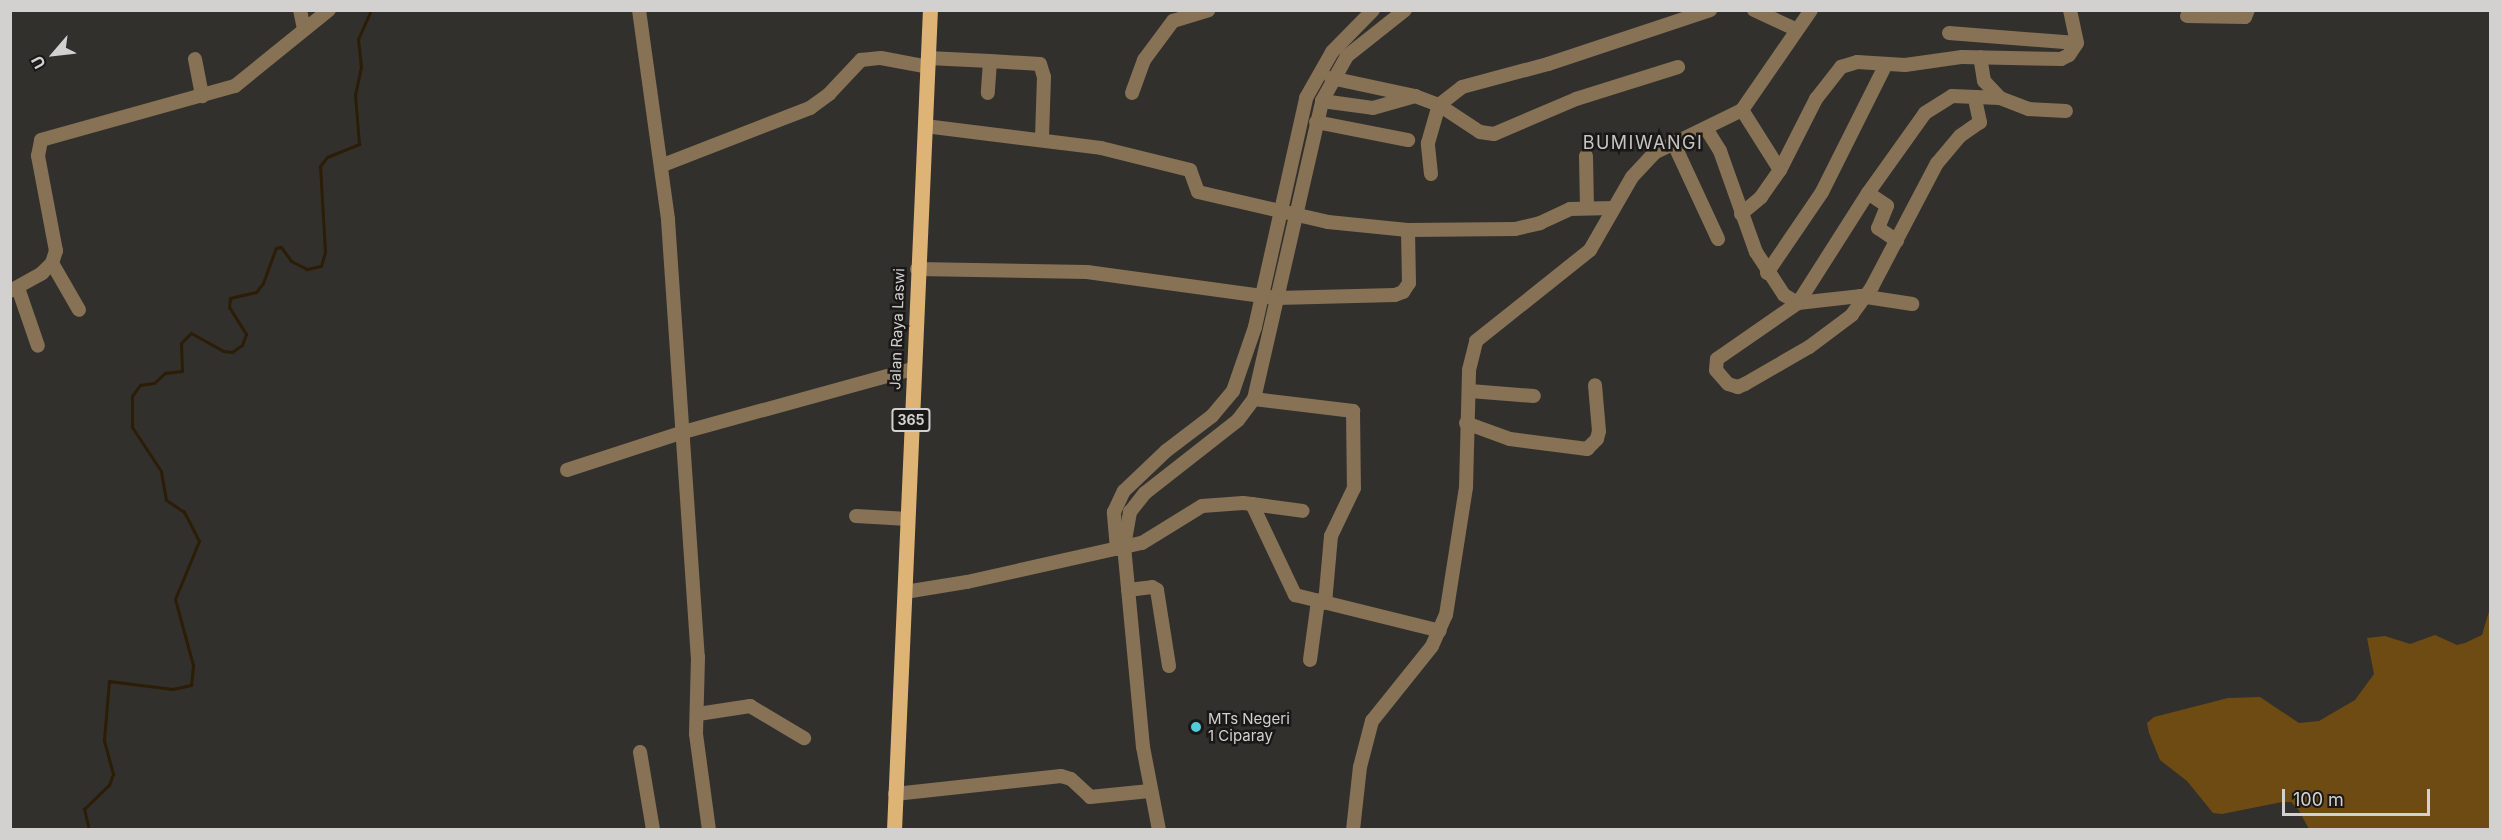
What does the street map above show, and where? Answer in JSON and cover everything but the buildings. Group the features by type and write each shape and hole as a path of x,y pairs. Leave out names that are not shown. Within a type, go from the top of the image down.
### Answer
{"main road":[{"name":"Jalan Raya Laswi","path":"892,829 905,592 917,269 930,10"}],"street":[{"path":"300,10 304,29"},
{"path":"78,310 52,263 56,243 38,156 41,140 202,96 246,80 329,10"},
{"path":"639,10 663,165 680,433 698,646 696,734 709,830"},
{"path":"1132,93 1144,60 1176,15 1208,10"},
{"path":"1290,213 1306,98 1332,51 1370,18 1405,10"},
{"path":"1431,174 1429,138 1439,105 1471,82 1548,64 1710,10"},
{"path":"1754,10 1795,29"},
{"path":"1353,830 1360,767 1372,721 1440,631 1451,591 1466,487 1469,370 1476,340 1590,250 1612,216 1613,208 1654,153 1673,142 1707,130 1742,110 1810,10"},
{"path":"1741,213 1761,197 1780,170 1816,99 1836,72 1852,63 1885,66 1980,57 2061,59 2069,55 2077,43 2070,10"},
{"path":"2187,16 2245,17 2248,10"},
{"path":"1120,548 1130,512 1136,501 1176,465 1238,420 1254,399 1271,297 1290,213 1322,101 1331,78 1370,18"},
{"path":"1949,33 2077,43"},
{"path":"1980,57 1984,81 2000,98"},
{"path":"663,165 810,108 829,94 861,60 880,58 928,62 990,61 1040,64 1044,77 1042,138"},
{"path":"195,59 202,96"},
{"path":"988,93 990,61"},
{"path":"1767,273 1822,192 1885,66"},
{"path":"1331,78 1415,96 1439,105 1480,132 1494,134 1576,99 1677,67"},
{"path":"1322,101 1373,108 1415,96"},
{"path":"1975,99 1980,122 1960,136 1937,164 1867,297 1845,320 1786,361 1740,387 1724,380 1716,370 1717,359 1798,303 1868,193 1930,108 1952,96 1975,99 2000,98 2029,109 2066,111"},
{"path":"1742,110 1780,170"},
{"path":"1316,122 1408,140"},
{"path":"925,126 1042,138 1190,170 1198,192 1357,226 1408,230 1515,229 1540,224 1570,209 1613,208"},
{"path":"1707,130 1720,151 1741,213 1767,273 1781,292 1798,303 1867,297 1912,304"},
{"path":"1673,142 1718,239"},
{"path":"1586,156 1587,207"},
{"path":"1868,193 1887,206 1878,228 1897,241"},
{"path":"917,269 1087,272 1271,297 1401,294 1409,283 1408,230"},
{"path":"39,346 14,290 52,263"},
{"path":"1159,830 1150,791 1128,590 1114,519 1119,499 1145,469 1226,401 1271,297"},
{"path":"567,470 680,433 913,369"},
{"path":"1466,423 1510,439 1587,449 1598,435 1595,385"},
{"path":"1470,391 1534,396"},
{"path":"1254,399 1350,408 1353,411 1354,488 1331,536 1322,602 1310,660"},
{"path":"1252,504 1290,590 1300,597 1440,631"},
{"path":"905,592 967,582 1148,540 1202,506 1252,504 1303,511"},
{"path":"856,516 908,519"},
{"path":"1128,590 1152,586 1157,590 1169,666"},
{"path":"698,714 750,706 804,738"},
{"path":"640,752 653,830"},
{"path":"895,794 1061,776 1071,779 1090,797 1150,791"}],"shaded area":[{"path":"2490,608 2490,829 2309,829 2298,809 2291,802 2222,814 2213,813 2187,781 2160,760 2147,723 2154,717 2228,698 2260,697 2299,723 2319,721 2355,700 2374,674 2367,638 2385,636 2410,644 2435,635 2457,645 2482,635"}],"waterway":[{"path":"89,830 84,809 109,785 113,774 104,740 109,681 173,689 191,685 193,665 175,599 199,541 184,512 166,500 161,471 132,427 132,396 140,385 154,383 165,373 182,371 181,343 191,333 223,351 232,352 242,345 246,334 229,307 230,298 256,292 263,283 276,248 281,247 291,261 307,269 321,266 325,252 320,166 327,157 359,144 355,95 361,67 358,39 371,10"}],"place":[{"name":"MTs Negeri 1 Ciparay","path":"1196,727"}],"district":[{"name":"BUMIWANGI","path":"1643,143"}]}
